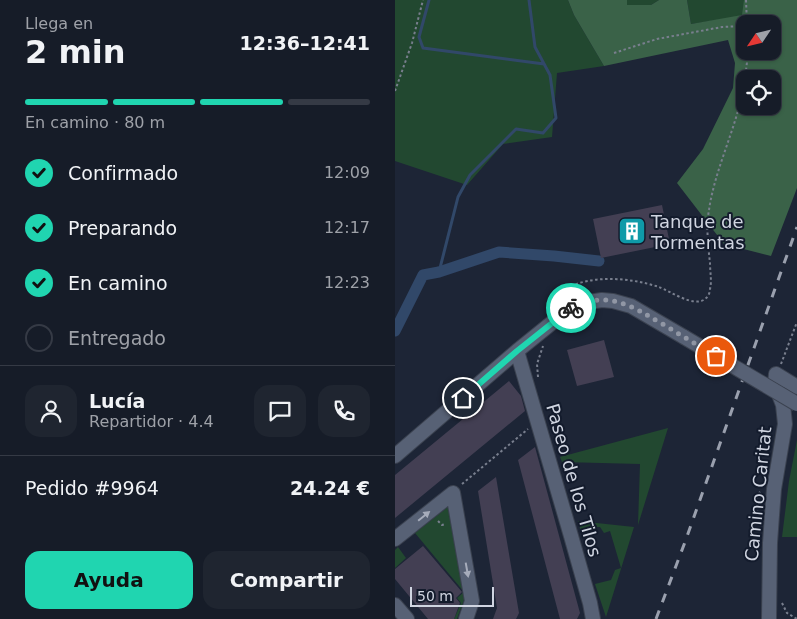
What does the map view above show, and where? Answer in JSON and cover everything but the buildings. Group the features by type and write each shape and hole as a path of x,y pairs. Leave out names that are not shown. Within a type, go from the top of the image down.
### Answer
{"street":[{"path":"395,456 569,309 582,303 602,300 631,306 797,404"},
{"name":"Paseo de los Tilos","path":"517,351 593,619"},
{"path":"776,374 797,387"},
{"name":"Camino Caritat","path":"769,619 770,543 774,489 785,424 783,405 775,384 776,374"},
{"path":"395,540 455,491"},
{"path":"455,491 472,601 466,619"},
{"path":"395,604 407,619"}],"path":[{"path":"395,91 412,43 423,0"},
{"path":"746,0 746,15"},
{"path":"614,53 657,39 736,26"},
{"path":"569,309 559,297 564,289 595,280 621,280 658,287 686,300 701,301 707,298 711,283 708,236 709,209 739,106 747,60"},
{"path":"776,374 797,322"},
{"path":"539,381 537,364 543,346"},
{"path":"455,491 528,429"},
{"path":"438,520 442,525 448,524"}],"green space":[{"path":"395,0 568,0 574,15 604,66 557,73 552,137 503,144 467,185 395,161"},
{"path":"568,0 627,0 627,5 651,5 659,0 687,0 691,24 736,16 736,60 781,60 781,15 742,15 744,0 797,0 797,188 771,256 724,244 677,183 703,149 733,88 735,63 728,40 604,66 574,15"},
{"path":"627,0 659,0 651,5 627,5"},
{"path":"687,0 746,0 751,15 736,15 736,17 691,24"},
{"path":"668,428 638,525 640,464 562,462 560,457"},
{"path":"797,440 797,537 782,537 789,481"},
{"path":"449,506 465,597 457,619 454,619 461,603 457,598 464,592 415,533"},
{"path":"578,521 634,527 606,617 595,584 611,580 615,570 621,568 610,531 604,533 600,527 595,527 581,532"},
{"path":"398,547 406,558 395,568 395,550"}],"waterway":[{"path":"429,0 419,37 423,48 544,64"},
{"path":"439,272 458,197 470,175 516,129 543,133 556,118 550,75 535,47 529,0"},
{"path":"395,331 423,275 439,272 499,252 599,261"}],"railway":[{"path":"656,619 797,227"}],"way so far":[{"path":"571,308 582,303 602,300 622,303 631,306 716,356"}],"place":[{"name":"Tanque de Tormentas","path":"632,231"}],"route":[{"path":"463,398 517,351 571,308"}]}
